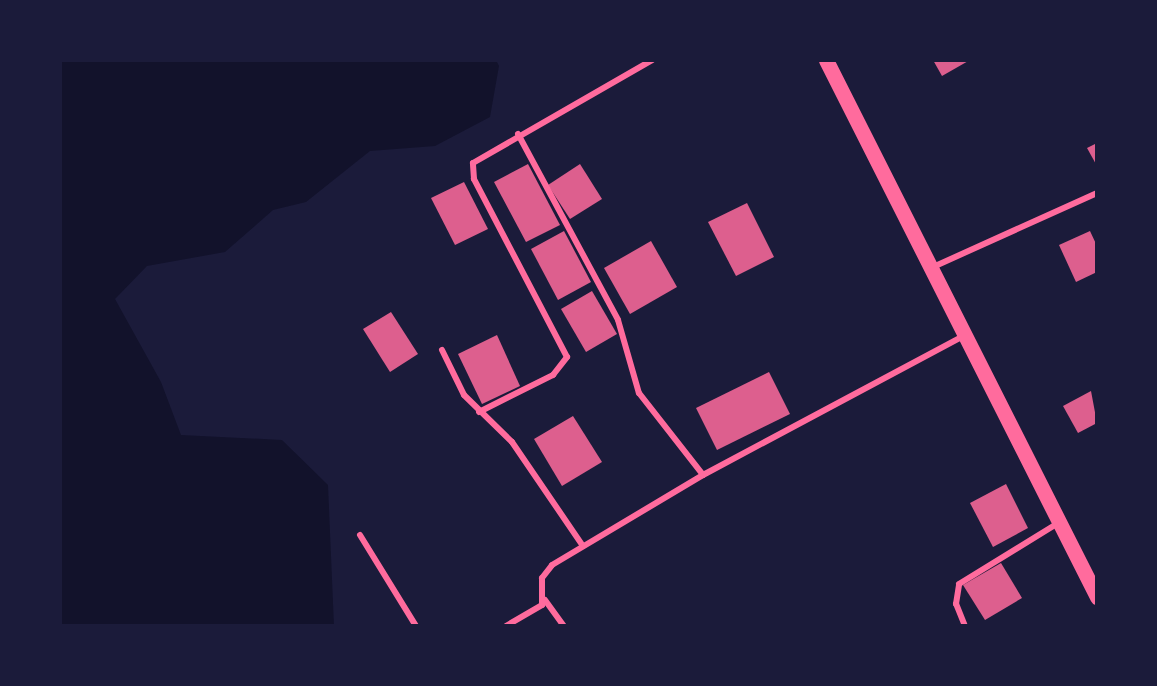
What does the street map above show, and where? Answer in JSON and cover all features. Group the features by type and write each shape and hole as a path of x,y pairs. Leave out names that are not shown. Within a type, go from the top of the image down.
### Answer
{"main road":[{"path":"825,60 933,267 964,335 1061,521 1097,597"}],"street":[{"path":"479,412 553,375 567,357 471,170 481,155 652,60"},
{"path":"518,134 618,320 639,393 703,475"},
{"path":"933,267 1097,193"},
{"path":"564,626 545,600 546,571 583,546 703,475 964,335"},
{"path":"442,350 464,395 479,412 512,441 583,546"},
{"path":"965,626 956,604 959,584 1061,521"},
{"path":"360,535 416,626"},
{"path":"506,626 545,600"}],"shaded area":[{"path":"60,60 496,60 499,66 490,117 435,146 370,151 306,202 273,210 225,252 147,266 115,299 161,382 181,435 282,440 328,485 334,626 60,626"}],"building":[{"path":"933,60 970,60 942,76"},
{"path":"1097,143 1097,166 1087,148"},
{"path":"528,164 560,225 526,242 494,182"},
{"path":"580,164 602,199 570,219 548,185"},
{"path":"464,182 488,229 455,245 431,198"},
{"path":"747,203 774,257 736,276 708,222"},
{"path":"564,231 591,282 558,300 531,249"},
{"path":"1090,231 1097,246 1097,272 1076,282 1059,245"},
{"path":"651,241 677,287 630,314 604,268"},
{"path":"592,291 617,334 586,352 561,309"},
{"path":"391,312 418,354 390,372 363,329"},
{"path":"497,335 520,386 482,404 458,354"},
{"path":"769,372 790,414 717,450 696,408"},
{"path":"1091,391 1097,423 1078,433 1063,406"},
{"path":"573,416 602,462 562,486 534,439"},
{"path":"1006,484 1028,528 993,547 970,503"},
{"path":"1001,563 1022,598 985,620 963,585"}]}
